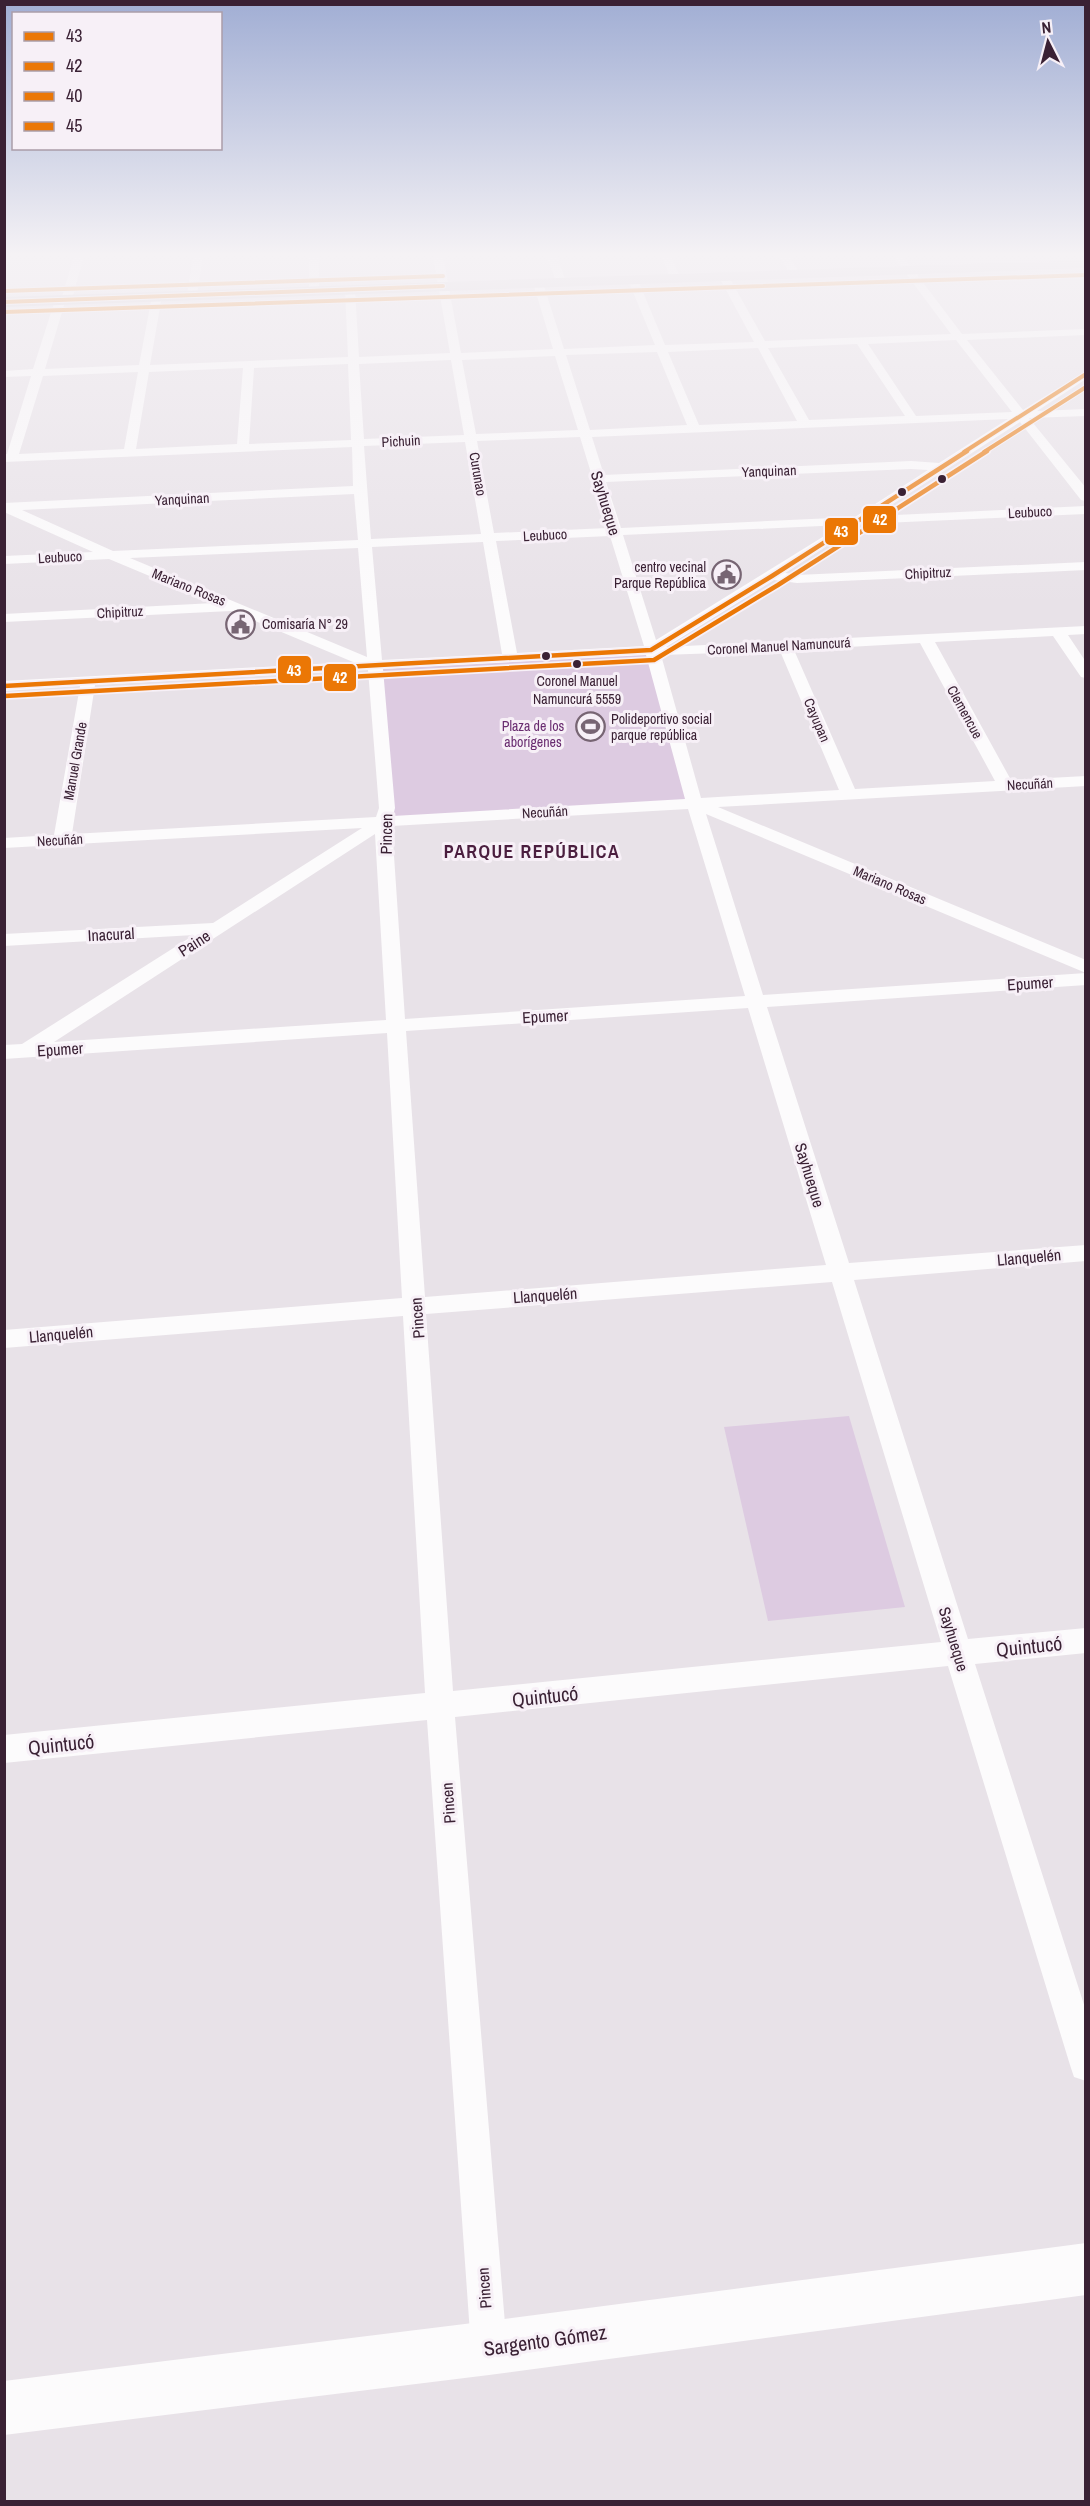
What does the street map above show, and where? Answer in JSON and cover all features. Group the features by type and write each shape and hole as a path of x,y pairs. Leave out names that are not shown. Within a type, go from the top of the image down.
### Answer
{"main road":[{"name":"Sargento Gómez","path":"4,2408 489,2348 1086,2269"}],"street":[{"path":"4,374 37,373 8,458"},
{"path":"129,453 143,373"},
{"path":"243,448 248,373"},
{"name":"Pincen","path":"354,373 364,544 387,808 383,821 416,1305 440,1706 489,2348"},
{"name":"Curunao","path":"460,373 510,657"},
{"name":"Sayhueque","path":"565,373 651,650 695,804 1086,2065"},
{"path":"670,373 694,428"},
{"path":"776,373 805,424"},
{"path":"882,373 914,420"},
{"path":"988,373 1086,498"},
{"path":"651,650 772,576 1086,374"},
{"name":"Pichuin","path":"8,458 1086,412"},
{"name":"Yanquinan","path":"598,479 911,465 940,467"},
{"name":"Yanquinan","path":"4,507 360,490"},
{"name":"Mariano Rosas","path":"4,507 111,555 374,666"},
{"name":"Leubuco","path":"4,560 1086,510"},
{"name":"Chipitruz","path":"772,576 797,579 1086,566"},
{"name":"Chipitruz","path":"4,618 235,606"},
{"name":"Coronel Manuel Namuncurá","path":"4,686 510,657 651,650 674,652 1086,630"},
{"path":"1058,632 1086,674"},
{"name":"Clemencue","path":"925,638 1005,785"},
{"name":"Cayupan","path":"785,646 849,794"},
{"name":"Manuel Grande","path":"62,840 88,681"},
{"name":"Necuñán","path":"4,843 1086,781"},
{"name":"Mariano Rosas","path":"695,804 1086,967"},
{"name":"Paine","path":"4,1064 383,821"},
{"name":"Inacural","path":"4,940 218,928"},
{"name":"Epumer","path":"4,1053 1086,979"},
{"name":"Llanquelén","path":"4,1339 1086,1252"},
{"name":"Quintucó","path":"4,1749 1086,1640"}],"green space":[{"name":"Plaza de los aborígenes","path":"651,650 695,803 383,821 374,666"},
{"path":"849,1416 905,1607 768,1621 724,1427"}],"transit line":[{"name":"43","path":"4,686 651,650 772,576 1086,374"},
{"name":"42","path":"5,696 654,660 778,585 1086,387"}],"place":[{"name":"centro vecinal Parque República","path":"727,575"},
{"name":"Comisaría N° 29","path":"241,624"},
{"name":"Coronel Manuel Namuncurá 5559","path":"577,664"},
{"name":"Polideportivo social parque república","path":"590,727"}],"district":[{"name":"PARQUE REPÚBLICA","path":"532,851"}]}
